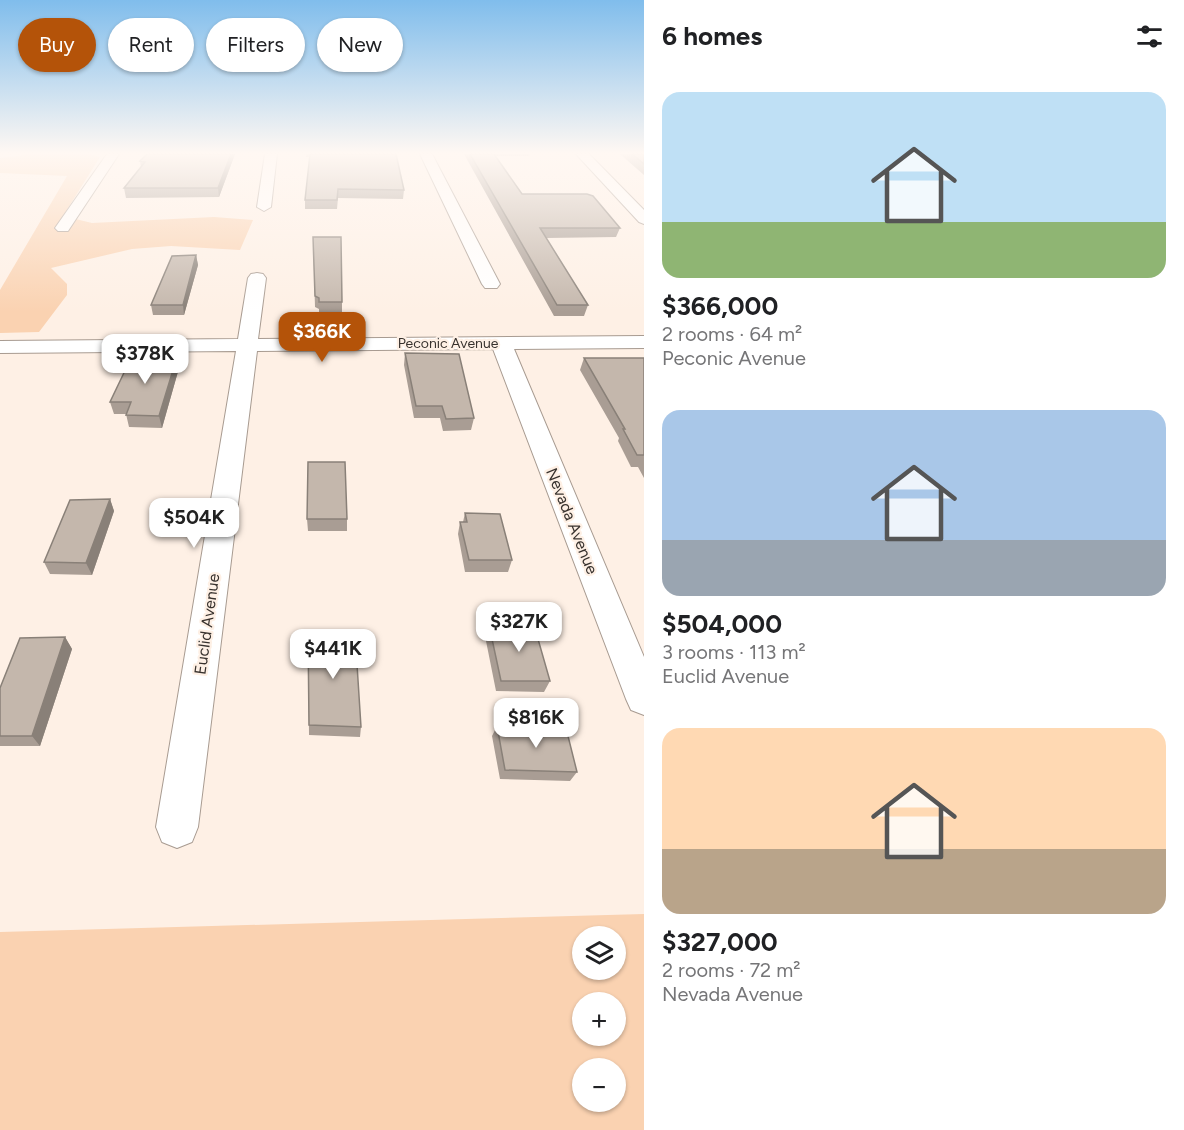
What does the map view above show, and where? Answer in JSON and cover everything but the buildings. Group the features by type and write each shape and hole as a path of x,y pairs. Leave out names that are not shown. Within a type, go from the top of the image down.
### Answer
{"street":[{"path":"63,228 77,207"},
{"path":"452,207 491,284"},
{"path":"632,207 644,219"},
{"name":"Euclid Avenue","path":"177,827 257,278"},
{"name":"Peconic Avenue","path":"0,347 644,342"},
{"name":"Nevada Avenue","path":"501,343 644,699"}],"shaded area":[{"path":"49,207 69,207 63,216 92,223 214,217 253,220 240,250 171,246 132,249 51,268 67,284 67,295 39,332 0,333 0,290"},
{"path":"644,914 644,1130 0,1130 0,932"}]}
